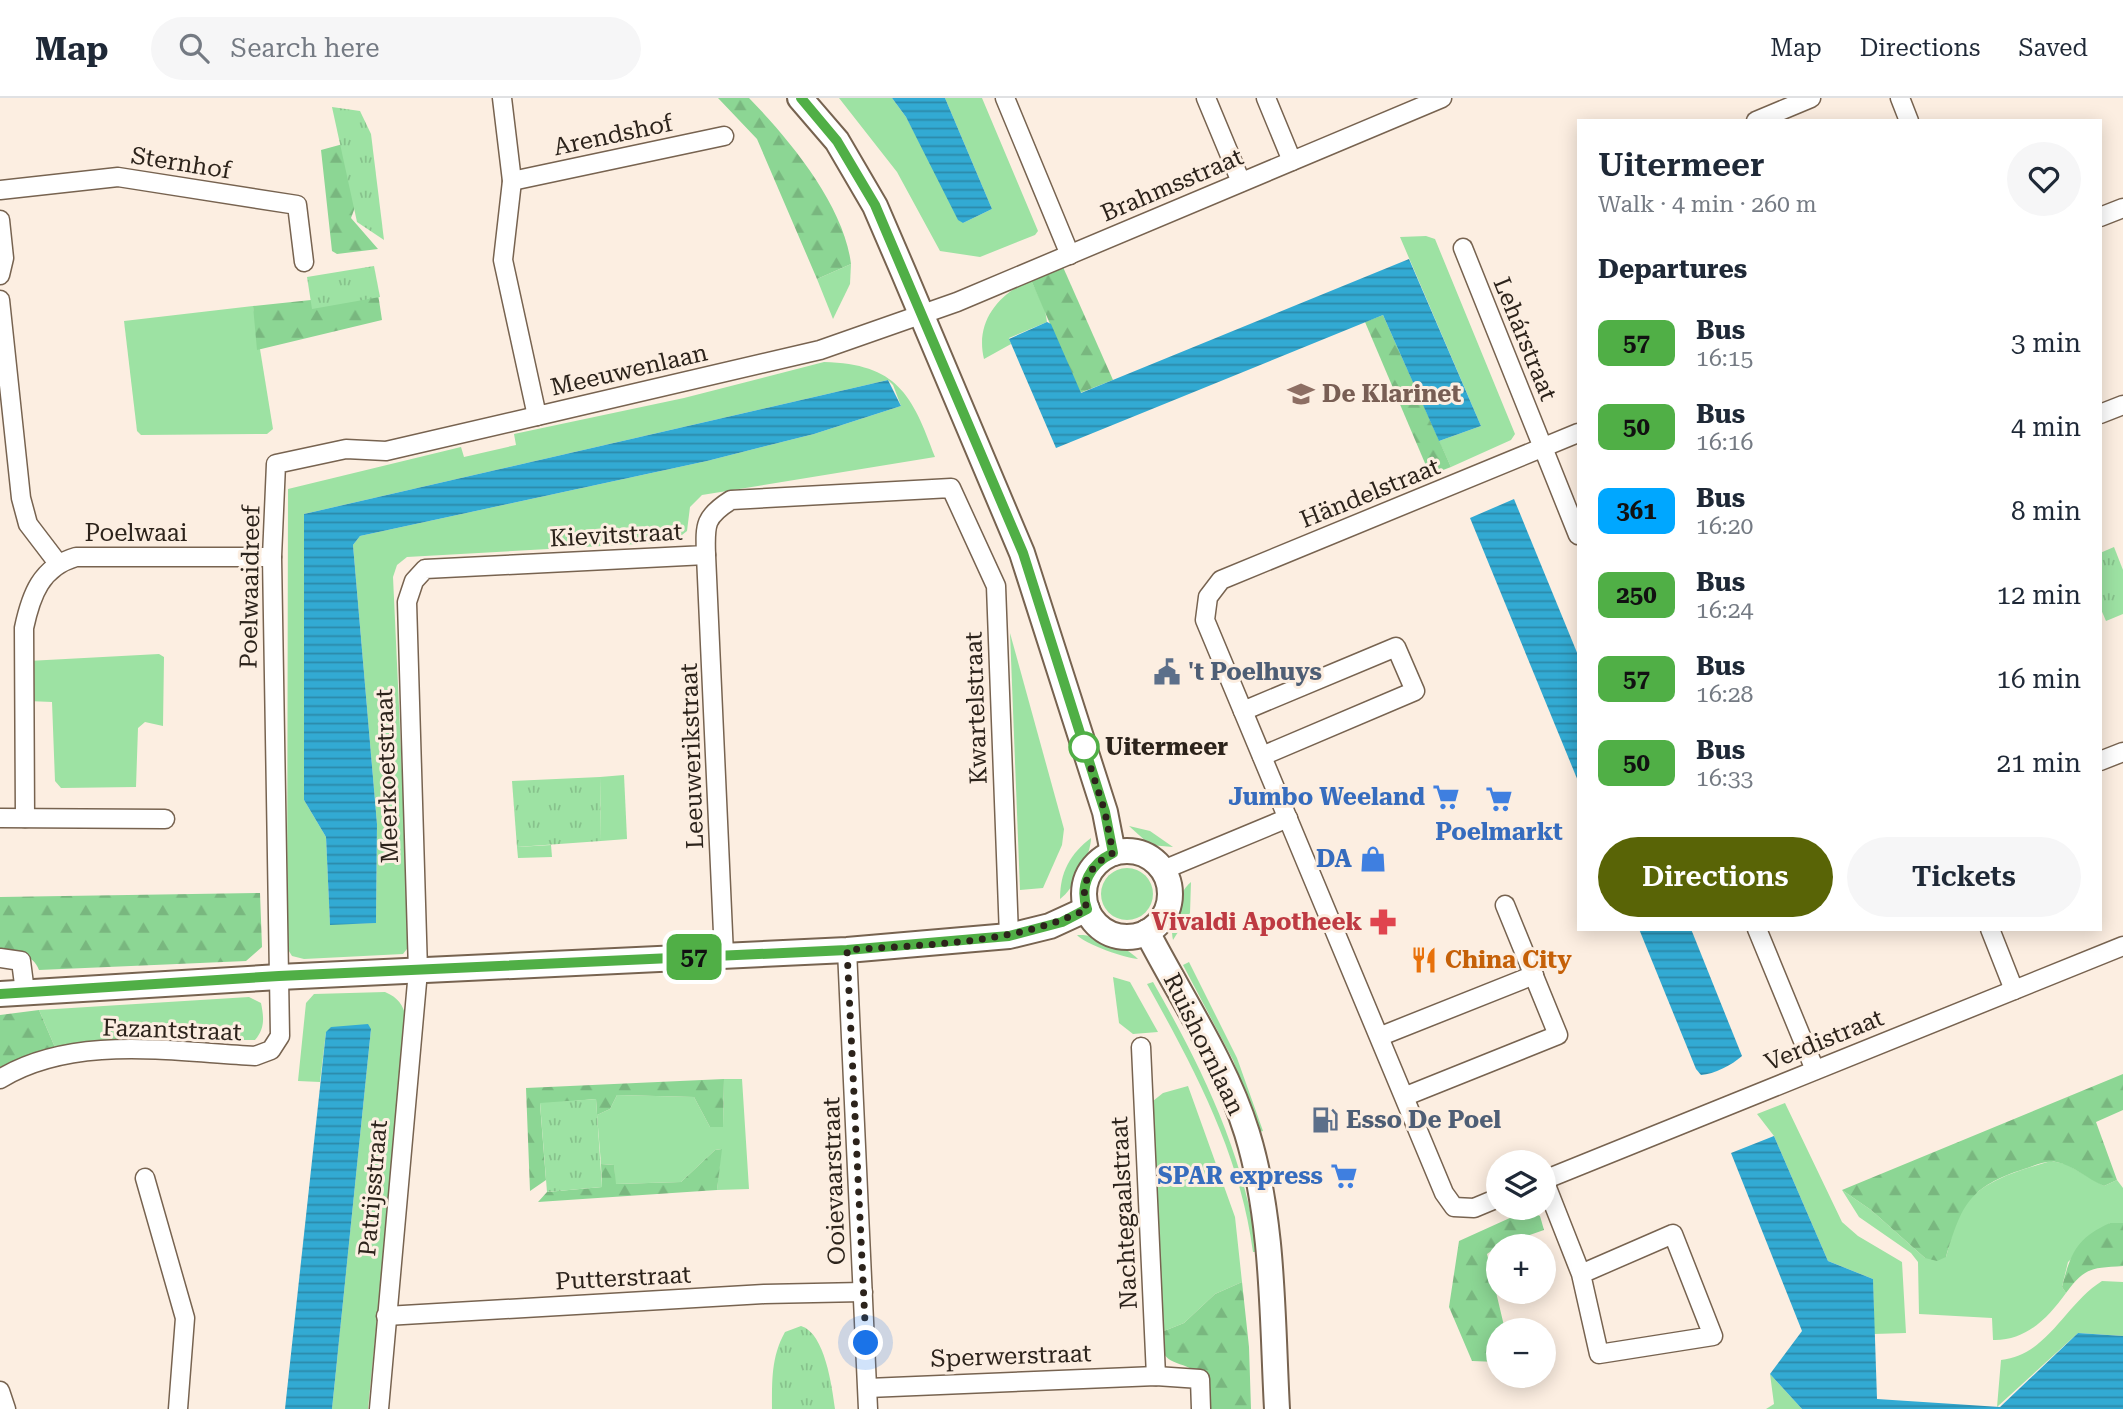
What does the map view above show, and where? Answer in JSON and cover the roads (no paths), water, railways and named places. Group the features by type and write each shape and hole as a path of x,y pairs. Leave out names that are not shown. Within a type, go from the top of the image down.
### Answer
{"main road":[{"path":"800,98 837,141 875,205 1023,553 1105,812 1113,853"},
{"path":"1113,853 1141,853 1163,870 1170,891 1169,905 1158,924 1147,932 1126,937 1112,934 1094,922 1087,909 1084,892 1088,876 1098,862 1113,853"},
{"path":"0,994 279,976 847,950 1009,936 1062,922 1087,909"},
{"name":"Ruishornlaan","path":"1147,932 1227,1083 1247,1133 1260,1192 1268,1254 1277,1409"}],"street":[{"name":"Meeuwenlaan","path":"502,98 512,181 503,260 537,416 820,351 921,316"},
{"path":"1005,98 1070,255"},
{"path":"1206,98 1241,182"},
{"path":"1266,98 1292,161"},
{"name":"Brahmsstraat","path":"921,316 1442,98"},
{"path":"1761,119 1811,98"},
{"path":"1900,98 1908,119"},
{"name":"Arendshof","path":"512,181 724,136"},
{"name":"Sternhof","path":"0,190 118,177 298,205 304,262"},
{"path":"2102,216 2123,208"},
{"path":"0,220 4,258 0,275"},
{"name":"Lehárstraat","path":"1462,248 1577,533"},
{"path":"0,300 21,498 28,524 57,562"},
{"path":"2102,413 2123,405"},
{"name":"Poelwaaidreef","path":"279,976 272,557 276,464 346,449 386,451 537,416"},
{"name":"Händelstraat","path":"1243,711 1205,620 1208,597 1221,580 1577,433"},
{"name":"Kievitstraat","path":"414,582 425,569 706,555 705,525 715,510 732,500 951,488"},
{"name":"Kwartelstraat","path":"951,488 996,586 1009,936"},
{"name":"Leeuwerikstraat","path":"706,555 724,955"},
{"name":"Poelwaai","path":"25,818 24,628 29,603 38,583 57,562 76,557 272,557"},
{"name":"Meerkoetstraat","path":"414,582 407,602 418,971"},
{"path":"1262,756 1415,691 1396,647 1243,711 1288,818 1381,1036 1444,1193 1454,1208 1474,1208 1486,1203"},
{"path":"2102,760 2123,752"},
{"path":"0,818 164,819"},
{"path":"1163,870 1288,818"},
{"path":"1405,1096 1558,1035 1506,905"},
{"path":"1758,931 1815,1070"},
{"path":"1991,931 2014,990"},
{"name":"Verdistraat","path":"1556,1175 2123,946"},
{"name":"Ooievaarstraat","path":"847,950 868,1409"},
{"path":"0,958 21,961 25,992"},
{"name":"Patrijsstraat","path":"379,1409 418,971"},
{"path":"1381,1036 1534,975"},
{"name":"Fazantstraat","path":"0,1079 17,1068 65,1055 109,1049 254,1056 271,1050 280,1036 279,976"},
{"name":"Nachtegaalstraat","path":"1141,1047 1156,1376"},
{"path":"145,1178 185,1318 178,1409"},
{"path":"1556,1210 1581,1274 1599,1354 1713,1336 1673,1234 1581,1274"},
{"name":"Putterstraat","path":"386,1316 764,1294 863,1292"},
{"name":"Sperwerstraat","path":"868,1388 1156,1376 1200,1379 1201,1409"},
{"path":"0,1391 6,1409"}],"water":[{"path":"892,98 945,98 992,209 963,223 958,220 906,117"},
{"path":"1409,259 1481,426 1439,441 1383,315 1056,448 1009,339 1047,322 1051,324 1081,393"},
{"path":"888,380 901,406 814,434 707,461 360,536 353,545 377,824 376,923 330,925 326,837 304,800 304,514"},
{"path":"1514,499 1577,653 1577,779 1470,518"},
{"path":"1640,931 1692,931 1742,1056 1723,1068 1706,1074 1701,1075 1696,1069"},
{"path":"368,1024 371,1029 332,1409 285,1409 326,1032 331,1027"},
{"path":"1774,1136 1828,1261 1873,1279 1877,1399 2000,1407 2078,1333 2123,1336 2123,1409 1802,1409 1770,1374 1802,1331 1731,1153"}],"place":[{"name":"De Klarinet","path":"1301,394"},
{"name":"'t Poelhuys","path":"1167,672"},
{"name":"Uitermeer","path":"1084,747"},
{"name":"Jumbo Weeland","path":"1446,797"},
{"name":"Poelmarkt","path":"1499,799"},
{"name":"DA","path":"1373,859"},
{"name":"Vivaldi Apotheek","path":"1383,922"},
{"name":"China City","path":"1424,960"},
{"name":"Esso De Poel","path":"1325,1120"},
{"name":"SPAR express","path":"1344,1176"}]}
